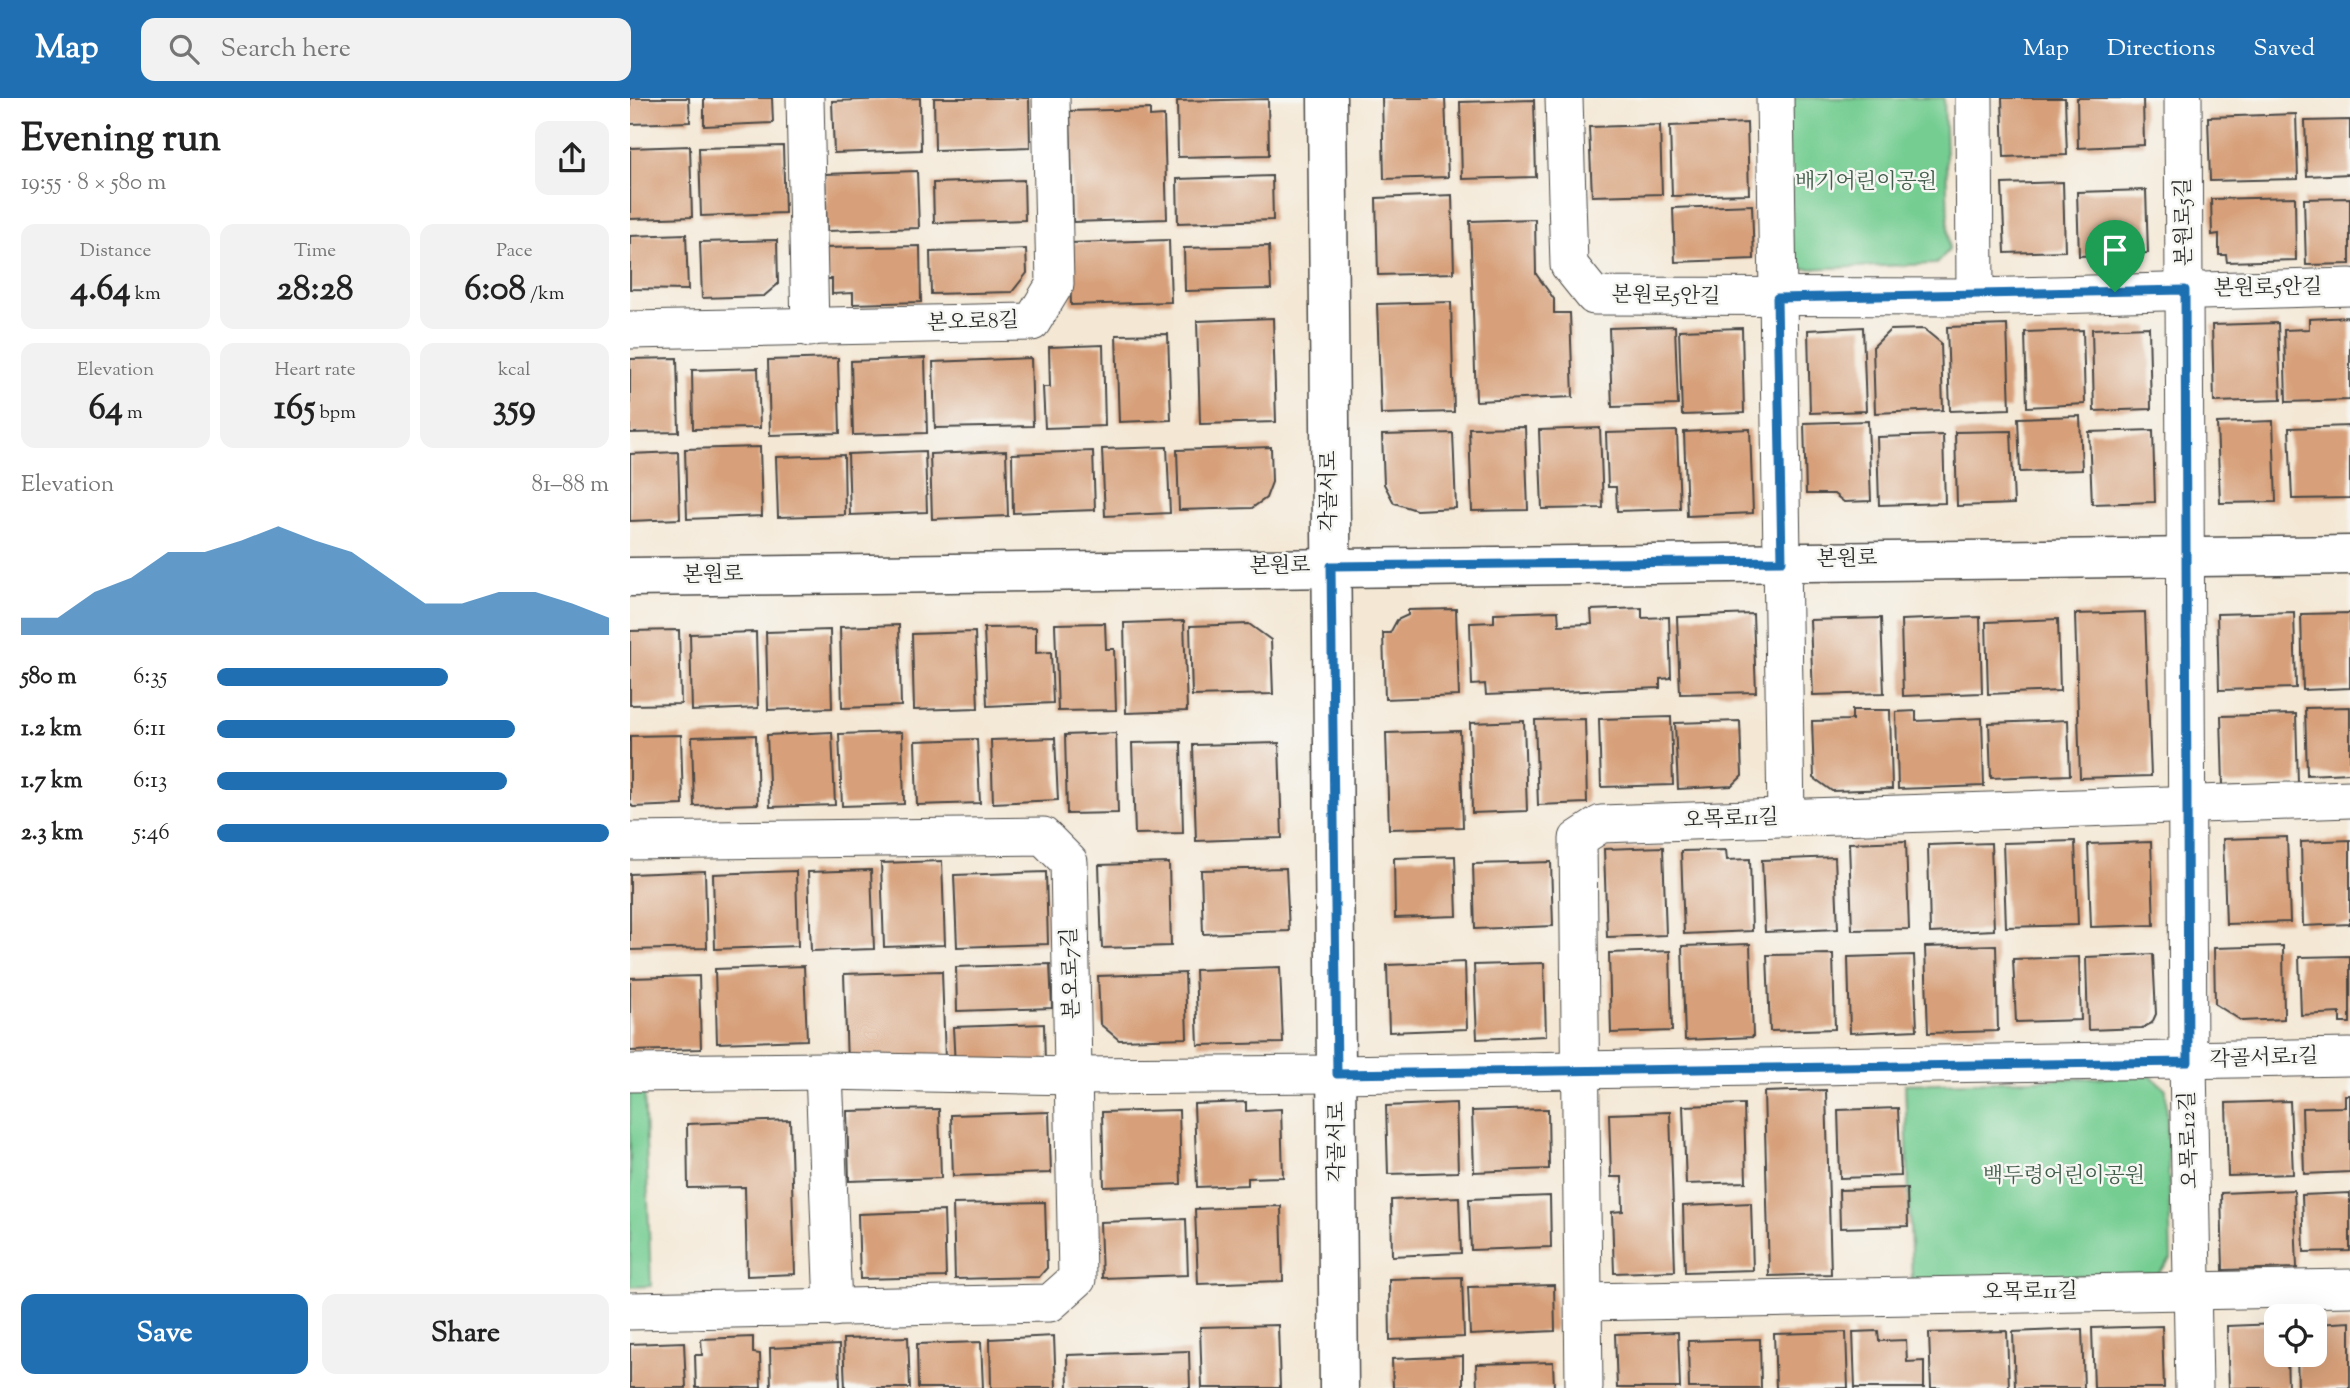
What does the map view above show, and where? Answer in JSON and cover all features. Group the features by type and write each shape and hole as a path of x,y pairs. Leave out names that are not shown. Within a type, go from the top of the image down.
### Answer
{"street":[{"path":"805,98 810,328"},
{"name":"본오로8길","path":"630,330 1032,322 1055,284 1051,98"},
{"name":"각골서로","path":"1327,98 1339,1388"},
{"name":"본원로5안길","path":"1564,98 1569,265 1594,296 1975,296 2350,287"},
{"path":"1775,98 1786,818"},
{"path":"1974,98 1975,296"},
{"name":"본원로5길","path":"2183,98 2185,556"},
{"name":"본원로","path":"630,577 2350,555"},
{"name":"오목로12길","path":"2185,556 2188,1062 2194,1388"},
{"name":"오목로11길","path":"1584,1388 1578,839 1601,824 2350,799"},
{"name":"본오로7길","path":"630,841 1043,836 1069,862 1077,1279 1050,1303 630,1311"},
{"name":"각골서로1길","path":"824,1071 1075,1076 1337,1074 2188,1062 2350,1057"},
{"path":"630,1073 824,1071 833,1308"},
{"name":"오목로11길","path":"1584,1302 2350,1288"}],"green space":[{"name":"배기어린이공원","path":"1783,98 1944,98 1949,250 1936,264 1802,269 1788,255"},
{"name":"백두령어린이공원","path":"2151,1076 2166,1089 2171,1259 2158,1274 1912,1281 1905,1084"},
{"path":"630,1085 644,1085 651,1286 630,1287"}],"building":[{"path":"630,98 689,98 690,122 630,124"},
{"path":"704,98 772,98 773,123 704,126"},
{"path":"920,98 921,150 834,153 832,101"},
{"path":"934,98 1029,98 1030,147 935,150"},
{"path":"1382,98 1445,98 1448,177 1384,179"},
{"path":"2002,98 2065,98 2067,155 2004,157"},
{"path":"2077,98 2143,98 2144,145 2078,148"},
{"path":"1268,99 1269,155 1178,157 1177,101"},
{"path":"1534,100 1536,177 1462,179 1460,102"},
{"path":"1150,109 1150,117 1164,116 1167,219 1073,222 1070,111"},
{"path":"2296,114 2298,179 2210,181 2208,117"},
{"path":"2350,120 2350,174 2307,176 2305,121"},
{"path":"1747,123 1749,194 1672,196 1670,126"},
{"path":"1660,125 1662,194 1592,196 1589,127"},
{"path":"690,146 692,217 630,219 630,148"},
{"path":"783,146 785,213 701,216 699,148"},
{"path":"917,171 919,228 827,231 825,174"},
{"path":"1272,176 1273,220 1178,223 1177,179"},
{"path":"1024,180 1025,220 934,223 933,183"},
{"path":"2063,182 2065,251 2005,253 2002,184"},
{"path":"2146,190 2148,253 2079,256 2077,192"},
{"path":"1452,195 1454,273 1378,275 1376,198"},
{"path":"2295,197 2296,260 2227,262 2226,255 2219,255 2219,234 2212,235 2211,199"},
{"path":"2350,198 2350,264 2306,265 2304,199"},
{"path":"1752,205 1754,259 1675,262 1673,208"},
{"path":"1535,219 1536,274 1554,299 1554,313 1570,313 1573,397 1476,401 1470,221"},
{"path":"686,234 688,290 630,289 630,236"},
{"path":"777,240 778,284 764,296 702,298 700,242"},
{"path":"1169,240 1171,302 1071,305 1069,243"},
{"path":"920,246 921,302 853,304 853,293 832,294 832,279 823,279 822,248"},
{"path":"1269,246 1271,289 1185,291 1184,248"},
{"path":"1026,249 1027,273 1012,292 931,294 930,252"},
{"path":"1451,302 1454,412 1381,414 1377,304"},
{"path":"2350,317 2350,400 2286,402 2284,330 2309,329 2309,319"},
{"path":"1273,318 1276,422 1200,424 1197,321"},
{"path":"2278,323 2281,400 2214,402 2212,325"},
{"path":"2007,325 2010,409 1950,411 1947,327"},
{"path":"1675,326 1678,405 1612,407 1609,328"},
{"path":"1863,327 1866,411 1810,413 1808,330"},
{"path":"2149,327 2151,409 2094,411 2092,329"},
{"path":"1742,328 1744,413 1682,415 1679,330"},
{"path":"1924,329 1941,343 1943,410 1875,413 1873,347 1890,330"},
{"path":"2083,330 2085,404 2027,407 2025,332"},
{"path":"1168,334 1171,420 1119,422 1116,335"},
{"path":"1103,345 1105,426 1045,428 1043,387 1050,387 1049,347"},
{"path":"677,358 679,432 630,433 630,359"},
{"path":"838,358 840,433 770,435 768,360"},
{"path":"925,358 927,433 853,435 851,361"},
{"path":"1031,358 1033,426 935,428 933,362"},
{"path":"758,368 760,428 693,429 692,370"},
{"path":"2080,416 2082,470 2020,472 2018,418"},
{"path":"1868,421 1871,501 1844,502 1834,494 1806,494 1804,423"},
{"path":"2273,421 2276,502 2220,503 2217,423"},
{"path":"2350,426 2350,498 2292,499 2289,428"},
{"path":"1525,427 1528,510 1472,511 1469,428"},
{"path":"1600,428 1603,508 1542,509 1539,430"},
{"path":"1750,429 1753,513 1687,516 1684,432"},
{"path":"2153,430 2155,502 2092,504 2089,432"},
{"path":"1677,431 1680,509 1617,511 1616,487 1608,487 1606,433"},
{"path":"2011,431 2014,504 1957,506 1955,432"},
{"path":"1453,433 1456,508 1416,510 1394,503 1384,484 1382,435"},
{"path":"1943,435 1945,503 1879,505 1877,437"},
{"path":"760,447 762,516 687,519 685,449"},
{"path":"1167,447 1170,513 1105,516 1102,449"},
{"path":"1271,447 1272,482 1266,498 1252,508 1179,510 1177,450"},
{"path":"925,451 927,512 850,515 848,454"},
{"path":"1006,451 1008,516 932,519 930,454"},
{"path":"1093,451 1095,510 1013,513 1012,454"},
{"path":"678,452 680,519 630,521 630,454"},
{"path":"844,455 845,515 778,517 776,457"},
{"path":"1642,608 1642,618 1669,617 1671,678 1660,679 1660,688 1486,695 1485,684 1472,685 1470,623 1494,622 1494,613 1558,611 1559,625 1592,624 1591,610"},
{"path":"1456,609 1459,696 1385,699 1383,633 1390,633 1397,620 1408,615 1408,610"},
{"path":"2145,612 2151,776 2080,778 2075,614"},
{"path":"2294,612 2296,688 2219,690 2217,614"},
{"path":"2350,613 2350,688 2303,690 2301,614"},
{"path":"1753,614 1756,692 1680,694 1677,617"},
{"path":"1980,617 1982,693 1903,696 1901,620"},
{"path":"1881,618 1884,693 1813,695 1810,620"},
{"path":"2058,619 2060,691 1988,694 1986,622"},
{"path":"1184,621 1187,711 1126,713 1124,623"},
{"path":"1105,623 1106,649 1114,649 1116,710 1058,711 1055,624"},
{"path":"1249,624 1271,640 1273,694 1192,696 1190,626"},
{"path":"899,625 901,706 842,708 840,627"},
{"path":"1036,627 1036,653 1051,652 1053,703 987,706 984,628"},
{"path":"679,630 681,704 630,705 630,631"},
{"path":"830,630 832,708 768,710 766,632"},
{"path":"756,632 758,708 692,711 690,634"},
{"path":"975,632 978,708 914,710 912,634"},
{"path":"2350,707 2350,773 2307,775 2305,708"},
{"path":"1852,710 1890,710 1892,789 1832,791 1814,778 1812,721 1852,720"},
{"path":"1916,711 1916,721 1982,718 1984,786 1898,789 1896,712"},
{"path":"2296,714 2298,783 2223,785 2221,716"},
{"path":"1671,717 1673,785 1601,787 1599,719"},
{"path":"1585,719 1587,803 1538,805 1535,720"},
{"path":"2068,720 2070,775 1991,778 1989,723"},
{"path":"1524,721 1527,811 1472,813 1470,723"},
{"path":"1740,721 1742,776 1732,786 1678,789 1675,723"},
{"path":"1460,731 1463,827 1389,829 1386,733"},
{"path":"832,732 835,805 770,807 767,735"},
{"path":"902,732 904,804 842,806 839,734"},
{"path":"1116,733 1118,813 1067,814 1065,735"},
{"path":"681,735 683,805 633,807 630,803 630,736"},
{"path":"756,735 758,804 694,806 692,737"},
{"path":"1055,738 1058,800 993,803 991,740"},
{"path":"977,739 980,803 917,805 915,741"},
{"path":"1181,742 1183,833 1135,834 1132,743"},
{"path":"1279,743 1282,838 1196,841 1193,745"},
{"path":"2287,837 2290,922 2226,924 2223,839"},
{"path":"2350,840 2350,924 2303,926 2301,842"},
{"path":"1906,841 1909,929 1852,930 1849,843"},
{"path":"2075,841 2078,925 2006,927 2003,843"},
{"path":"2151,842 2154,925 2091,927 2088,844"},
{"path":"1991,843 1994,930 1930,933 1928,845"},
{"path":"1663,847 1666,935 1607,937 1604,849"},
{"path":"1726,850 1727,860 1750,859 1752,931 1684,934 1681,851"},
{"path":"1455,856 1457,916 1395,918 1394,858"},
{"path":"1835,857 1838,929 1765,932 1762,860"},
{"path":"942,861 945,945 884,947 881,863"},
{"path":"1551,862 1553,926 1475,929 1473,864"},
{"path":"1169,863 1171,946 1102,948 1099,865"},
{"path":"1286,868 1289,931 1203,934 1201,870"},
{"path":"871,870 874,949 811,951 808,872"},
{"path":"705,871 707,948 630,950 630,874"},
{"path":"796,871 798,946 715,949 713,874"},
{"path":"1046,872 1048,944 957,947 954,875"},
{"path":"1750,944 1753,1037 1685,1040 1682,946"},
{"path":"1996,945 1998,1031 1928,1033 1925,947"},
{"path":"2283,946 2284,1019 2242,1021 2215,1004 2214,948"},
{"path":"1670,951 1672,1031 1611,1033 1609,953"},
{"path":"1833,954 1835,1029 1770,1031 1767,955"},
{"path":"2153,954 2156,1014 2152,1023 2142,1028 2088,1030 2086,957"},
{"path":"1914,955 1917,1030 1850,1033 1848,957"},
{"path":"2350,956 2350,1023 2340,1023 2340,1013 2301,1015 2299,957"},
{"path":"2079,957 2081,1020 2016,1022 2013,959"},
{"path":"1465,962 1467,1029 1389,1032 1387,965"},
{"path":"1544,963 1546,1036 1477,1039 1474,965"},
{"path":"1050,964 1052,1008 957,1011 956,967"},
{"path":"804,966 807,1040 717,1043 715,969"},
{"path":"1280,967 1283,1043 1198,1045 1195,970"},
{"path":"942,971 945,1060 847,1063 844,974"},
{"path":"1185,973 1187,1038 1119,1040 1100,1024 1098,976"},
{"path":"699,976 701,1049 630,1051 630,978"},
{"path":"1044,1024 1045,1064 955,1067 953,1027"},
{"path":"1826,1090 1831,1274 1769,1276 1764,1092"},
{"path":"2345,1095 2350,1095 2350,1172 2304,1174 2302,1108 2345,1107"},
{"path":"2290,1101 2293,1174 2228,1176 2226,1103"},
{"path":"1246,1102 1246,1111 1281,1109 1283,1177 1248,1178 1248,1185 1197,1187 1194,1104"},
{"path":"1456,1103 1458,1172 1388,1174 1386,1106"},
{"path":"1744,1104 1746,1182 1686,1184 1683,1106"},
{"path":"1898,1108 1901,1176 1840,1178 1838,1110"},
{"path":"939,1109 941,1178 849,1181 847,1111"},
{"path":"1548,1109 1549,1169 1474,1172 1472,1111"},
{"path":"1179,1110 1181,1184 1104,1187 1102,1112"},
{"path":"1049,1112 1051,1173 953,1176 951,1115"},
{"path":"1670,1112 1675,1271 1614,1273 1612,1212 1623,1211 1622,1177 1611,1177 1609,1114"},
{"path":"790,1120 795,1274 747,1276 745,1187 688,1188 687,1124"},
{"path":"1907,1188 1908,1226 1840,1228 1839,1190"},
{"path":"2294,1190 2297,1268 2223,1270 2221,1193"},
{"path":"2350,1193 2350,1251 2304,1252 2302,1195"},
{"path":"1550,1196 1551,1247 1471,1250 1469,1199"},
{"path":"1459,1197 1461,1253 1392,1256 1391,1200"},
{"path":"1045,1202 1047,1268 1039,1277 955,1279 953,1204"},
{"path":"1751,1203 1753,1270 1685,1272 1683,1206"},
{"path":"1281,1206 1283,1281 1198,1284 1195,1209"},
{"path":"944,1211 946,1277 860,1279 858,1214"},
{"path":"1186,1219 1188,1275 1102,1278 1100,1222"},
{"path":"1462,1277 1464,1337 1390,1340 1389,1279"},
{"path":"1554,1285 1555,1331 1470,1335 1468,1287"},
{"path":"2350,1322 2350,1388 2298,1388 2297,1367 2327,1367 2327,1323"},
{"path":"1278,1325 1280,1388 1202,1388 1200,1327"},
{"path":"2264,1325 2264,1367 2287,1367 2288,1388 2229,1388 2227,1326"},
{"path":"2162,1326 2164,1388 2094,1388 2092,1328"},
{"path":"2082,1329 2084,1388 2015,1388 2013,1332"},
{"path":"1878,1331 1879,1341 1906,1340 1907,1362 1924,1361 1924,1388 1855,1388 1853,1332"},
{"path":"2007,1331 2009,1388 1931,1388 1929,1333"},
{"path":"1678,1332 1680,1388 1617,1388 1615,1334"},
{"path":"1846,1332 1848,1388 1776,1388 1774,1334"},
{"path":"1054,1336 1056,1388 991,1388 990,1339"},
{"path":"753,1337 753,1353 760,1354 761,1388 696,1388 695,1355 702,1355 701,1339"},
{"path":"908,1337 910,1388 845,1388 843,1339"},
{"path":"1760,1339 1761,1388 1689,1388 1688,1341"},
{"path":"684,1342 686,1388 630,1388 630,1344"},
{"path":"981,1342 983,1388 918,1388 917,1344"},
{"path":"839,1345 840,1388 771,1388 770,1348"},
{"path":"1189,1351 1190,1388 1068,1388 1067,1355"},
{"path":"1463,1356 1463,1388 1393,1388 1392,1359"},
{"path":"1553,1362 1554,1388 1477,1388 1476,1364"}],"route":[{"path":"2185,290 2188,1062 1337,1074 1331,566 1782,561 1777,298 2115,292 2185,290"}]}
